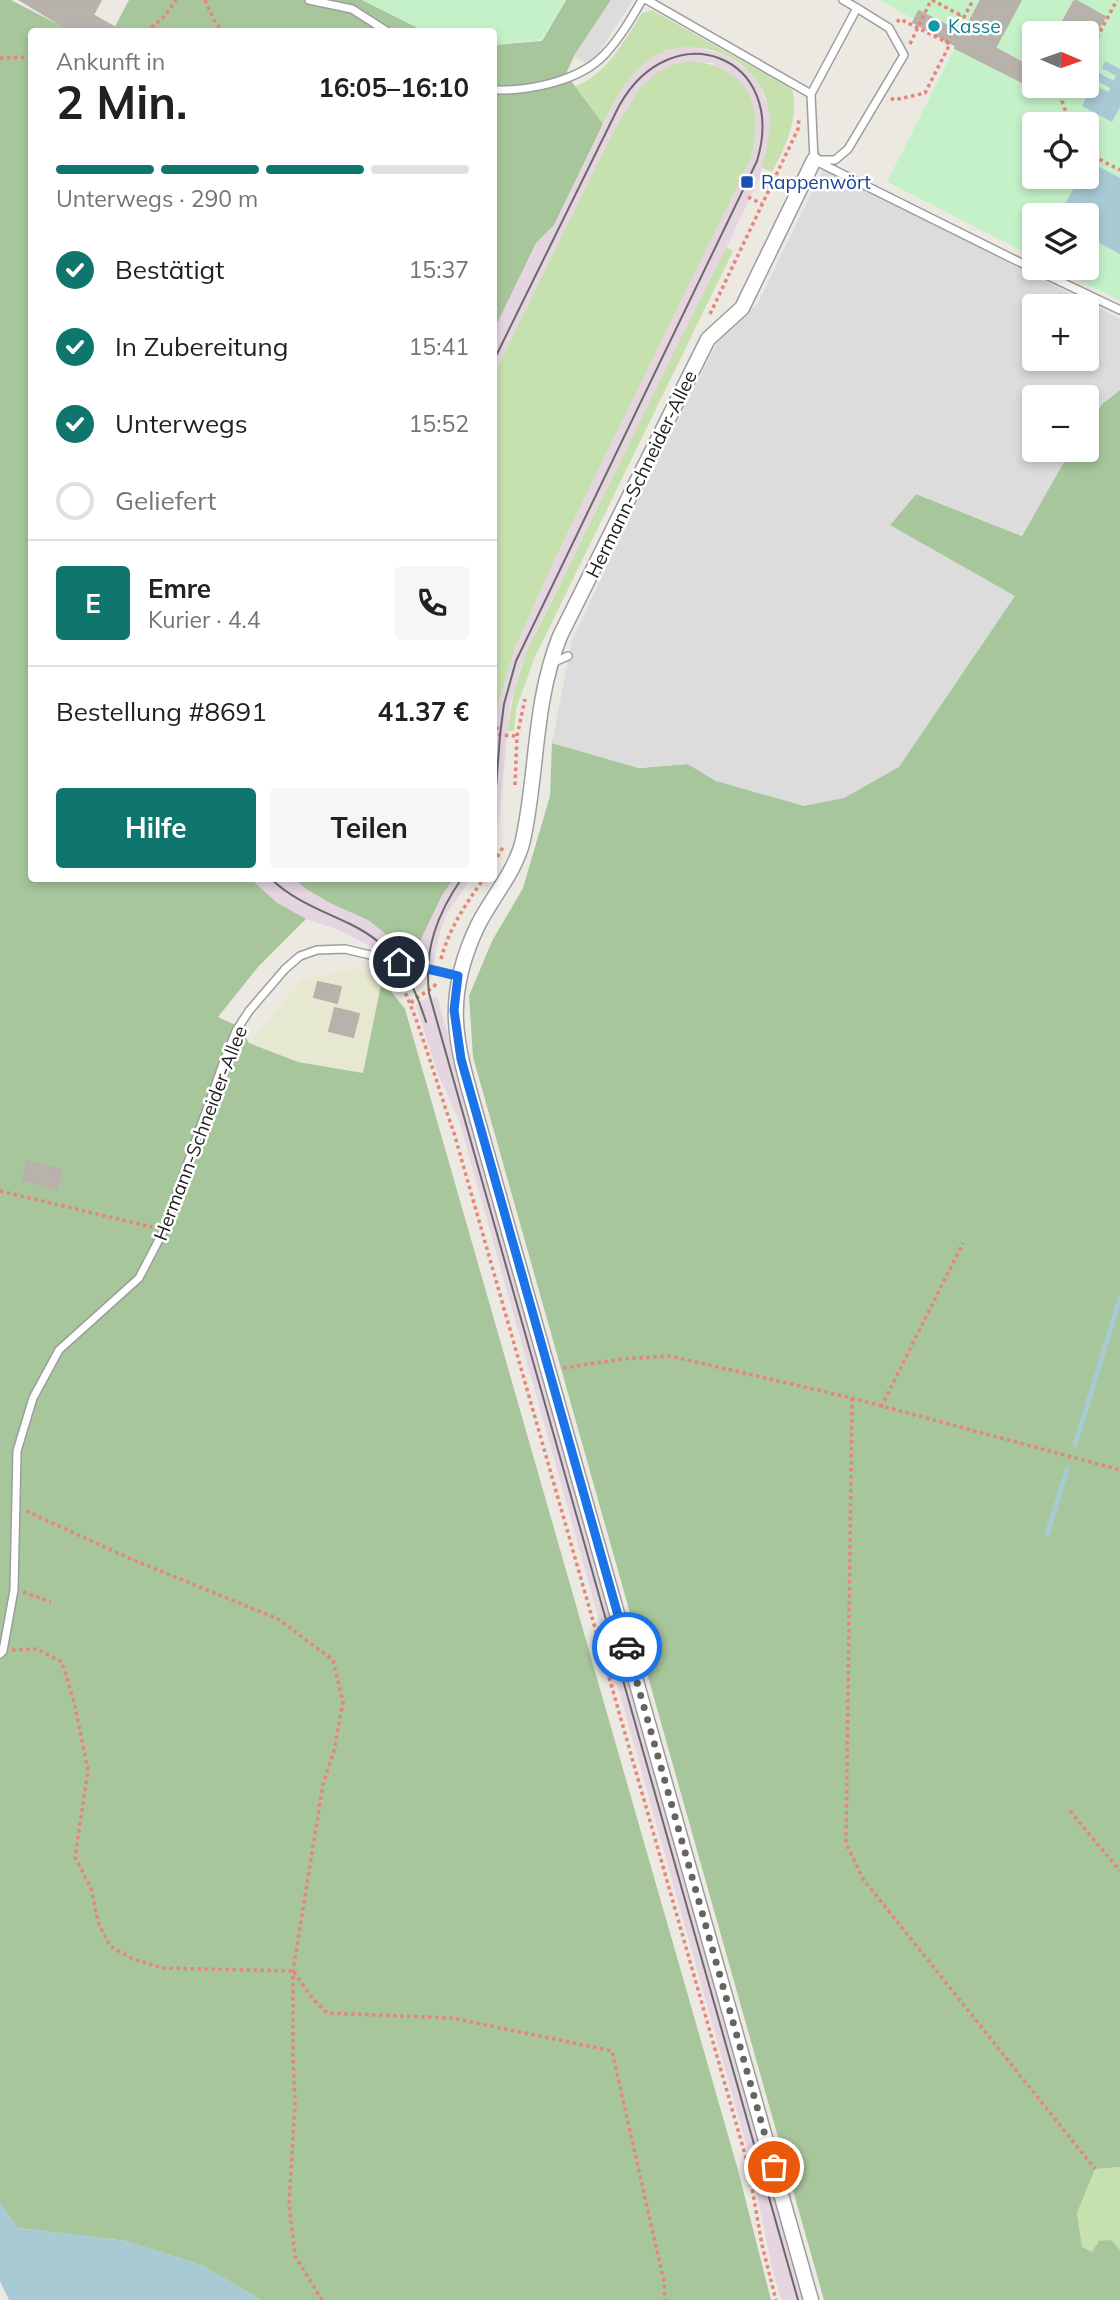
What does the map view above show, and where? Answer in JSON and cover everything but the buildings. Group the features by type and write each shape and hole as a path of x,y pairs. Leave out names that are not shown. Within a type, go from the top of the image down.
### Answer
{"street":[{"name":"Hermann-Schneider-Allee","path":"811,2300 461,1059 454,1010 458,976 479,923 522,844 538,715 549,664 560,636 708,339 742,308 814,160"}],"lane":[{"path":"309,0 352,9 382,28"},
{"path":"497,90 547,83 585,70 603,56 622,34 645,0 808,92 857,8"},
{"path":"814,160 835,160 848,149 904,55 889,28 843,0"},
{"name":"Hermann-Schneider-Allee","path":"808,92 814,160"},
{"path":"814,160 1120,310"},
{"path":"549,664 568,656"},
{"name":"Hermann-Schneider-Allee","path":"1,1652 14,1590 17,1451 33,1398 59,1350 139,1278 164,1230 236,1031 249,1011 285,969 300,956 317,950 345,948 458,976"}],"path":[{"path":"151,28 164,17 176,0"},
{"path":"205,0 206,8 220,28"},
{"path":"914,36 931,0 964,17 974,0"},
{"path":"1099,34 1117,0"},
{"path":"946,43 961,15"},
{"path":"880,93 894,100 925,93 950,44 900,19"},
{"path":"0,58 28,57"},
{"path":"708,321 797,129 799,108 808,92"},
{"path":"1099,159 1120,170"},
{"path":"748,197 762,204"},
{"path":"497,728 500,735 517,736"},
{"path":"411,1003 418,996 429,993 437,983 447,938 462,909 481,882"},
{"path":"396,971 411,1003 454,1133 748,2165 762,2245 776,2300"},
{"path":"0,1191 164,1230"},
{"path":"881,1407 962,1243"},
{"path":"549,1370 622,1359 670,1356 852,1398 1120,1470"},
{"path":"852,1398 846,1843 863,1879 1095,2169"},
{"path":"15,1506 131,1559 278,1619 333,1660 343,1702 334,1751 323,1784 293,1971 295,2103 289,2204 295,2256 322,2300"},
{"path":"14,1590 51,1602"},
{"path":"1,1652 37,1649 62,1662 74,1702 88,1770 75,1857 91,1888 98,1922 110,1946 133,1959 163,1968 293,1971"},
{"path":"1070,1811 1120,1871"},
{"path":"293,1971 313,1999 327,2012 452,2018 612,2051 664,2282 665,2300"}],"shaded area":[{"path":"611,0 633,0 598,54 587,64 574,56"},
{"path":"695,47 725,55 749,71 758,82 769,110 769,140 760,177 540,623 519,671 510,706 497,828 497,709 515,649 560,548 751,157 755,142 714,63 693,61 674,64 638,90 609,140 497,368 497,324 536,243 554,225 618,95 647,61 678,48"},
{"path":"823,169 1022,270 1022,280 1043,280 1070,294 1022,294 1022,371 1099,371 1099,308 1120,319 1120,390 1099,408 1099,385 1022,385 1022,462 1064,462 1022,536 916,494 890,525 1015,596 899,767 844,798 804,806 716,781 688,764 639,768 552,743 572,640 717,343 758,303"},
{"path":"254,882 298,882 332,904 368,920 402,952 451,882 469,882 447,913 433,965 382,952 339,930 306,919 276,902"},
{"path":"437,996 805,2300 781,2300 773,2272 748,2151 459,1120 437,1072 416,1005 422,1000"}],"green space":[{"path":"0,0 11,0 65,28 28,28 28,882 254,882 276,902 306,919 258,967 218,1017 240,1027 249,1043 298,1062 363,1073 382,980 405,1009 738,2170 771,2300 261,2300 203,2266 126,2241 18,2228 0,2203"},
{"path":"129,0 362,0 418,28 114,28"},
{"path":"363,0 565,0 541,40 497,45 497,28 419,28"},
{"path":"566,0 611,0 574,56 566,74 603,124 554,225 536,243 497,324 497,45 542,41"},
{"path":"879,0 1120,0 1120,301 1079,280 1099,280 1099,203 1022,203 1022,251 887,182 957,43"},
{"path":"652,10 792,89 793,121 772,172 762,168 769,125 766,99 758,82 731,58 715,51 697,47 679,48 661,53 646,62 626,83 603,124 575,86 597,74 622,45 642,13"},
{"path":"693,61 712,65 728,72 739,81 753,106 755,139 751,158 560,548 515,648 497,709 497,368 609,140 638,90 656,73 674,64"},
{"path":"726,247 733,251 534,659 516,709 514,731 507,731 515,687 527,651"},
{"path":"1120,390 1120,2167 1095,2169 1077,2213 1082,2247 1092,2252 1099,2241 1111,2240 1120,2250 1120,2300 824,2300 473,1057 469,996 492,941 523,888 550,796 552,743 639,768 688,764 716,781 890,525 916,494 1022,536 1063,462 1099,462 1099,408"},
{"path":"298,882 451,882 414,954 402,952 368,920 306,889"},
{"path":"357,968 382,980 363,1073 298,1062 249,1043 302,980"},
{"path":"1120,2167 1120,2250 1111,2240 1092,2252 1082,2247 1077,2213 1095,2169"}],"water":[{"path":"1105,61 1120,69 1120,107 1112,122 1099,115 1099,112 1082,106 1086,98 1099,98 1099,87 1108,92 1110,88 1099,82 1099,73 1114,81 1116,76 1102,68"},
{"path":"1099,167 1120,178 1120,254 1099,243 1099,203 1066,203 1073,189 1099,189"},
{"path":"0,2203 18,2228 126,2241 203,2266 261,2300 9,2300 0,2281"}],"waterway":[{"path":"1075,1445 1120,1298"},
{"path":"1047,1534 1067,1470"}],"tram line":[{"path":"497,354 619,106 641,77 667,60 694,54 720,58 741,72 756,95 762,125 757,161 516,661 504,704 497,774"},
{"path":"274,882 298,899 365,932 390,952 407,977 426,1022"},
{"path":"460,882 434,932 429,962 429,993 798,2300"}],"way so far":[{"path":"627,1647 774,2167"}],"place":[{"name":"Kasse","path":"934,26"},
{"name":"Rappenwört","path":"747,182"}],"route":[{"path":"399,962 458,976 454,1010 461,1059 627,1647"}]}
